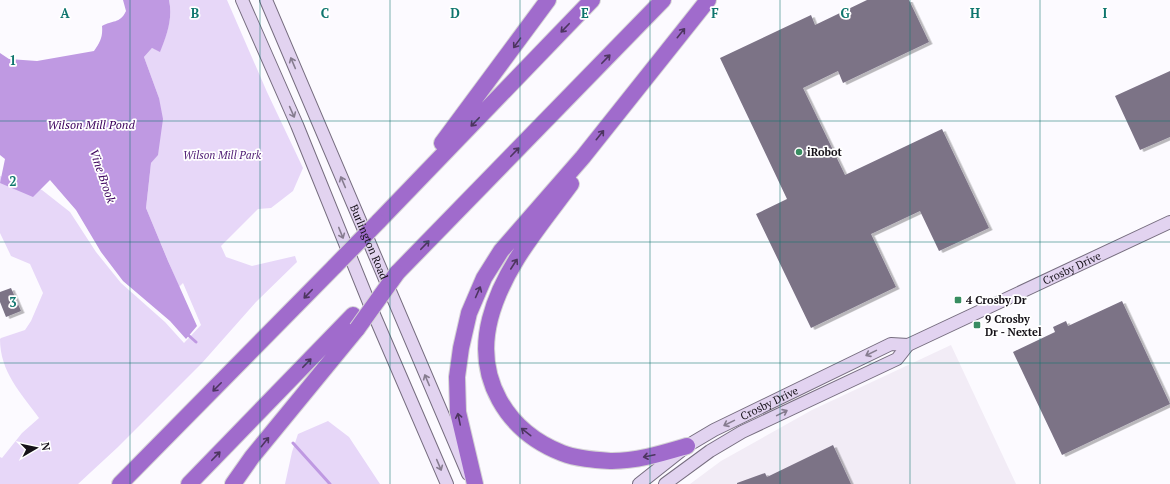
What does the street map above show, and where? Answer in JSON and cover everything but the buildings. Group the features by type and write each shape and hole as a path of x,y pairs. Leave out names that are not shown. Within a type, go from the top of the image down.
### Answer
{"highway":[{"path":"398,201 548,0"},
{"path":"120,484 378,222 592,0"},
{"path":"233,484 355,322 397,273 663,0"},
{"path":"474,484 458,412 457,377 461,348 469,313 484,278 501,251 583,157 708,0"},
{"path":"583,157 572,182 509,271 499,293 490,320 487,340 487,361 490,378 498,398 508,414 521,428 538,441 562,453 589,459 614,461 647,457 687,446"},
{"path":"189,484 355,322"}],"main road":[{"name":"Burlington Road","path":"242,0 297,125 372,310 447,484"},
{"name":"Burlington Road","path":"266,0 440,411 474,484"},
{"name":"Crosby Drive","path":"665,484 710,451 742,432 897,359 908,345 1170,222"},
{"name":"Crosby Drive","path":"639,484 687,446 714,430 891,344 908,345"}],"shaded area":[{"path":"951,345 1016,484 690,484 721,461 812,410"}],"green space":[{"name":"Wilson Mill Park","path":"169,0 227,0 267,92 303,168 293,191 271,208 258,209 221,246 226,257 252,266 295,256 297,262 256,302 202,363 118,447 78,484 0,484 0,457 2,458 22,433 39,418 19,391 8,372 1,351 0,339 25,330 31,321 43,293 30,264 11,256 0,233 0,176 42,190 70,212 96,252 121,283 165,322 184,343 201,325 183,283 179,287 146,208 151,163 158,154 159,98 144,57 152,48 160,51 170,20"},
{"path":"328,421 349,437 380,484 285,484 292,452 298,434"}],"water":[{"name":"Wilson Mill Pond","path":"123,0 169,0 170,20 160,52 152,48 144,57 159,98 163,119 158,155 151,163 146,208 197,326 186,339 170,321 123,281 101,252 76,210 50,180 33,197 0,183 5,159 0,155 0,53 9,59 37,61 94,51 101,39 102,26 118,20 124,15 126,11"}],"waterway":[{"name":"Vine Brook","path":"187,334 196,342"},
{"name":"Vine Brook","path":"293,443 330,484"}],"place":[{"name":"iRobot","path":"799,152"},
{"name":"4 Crosby Dr","path":"958,300"},
{"name":"9 Crosby Dr - Nextel","path":"977,325"}]}
